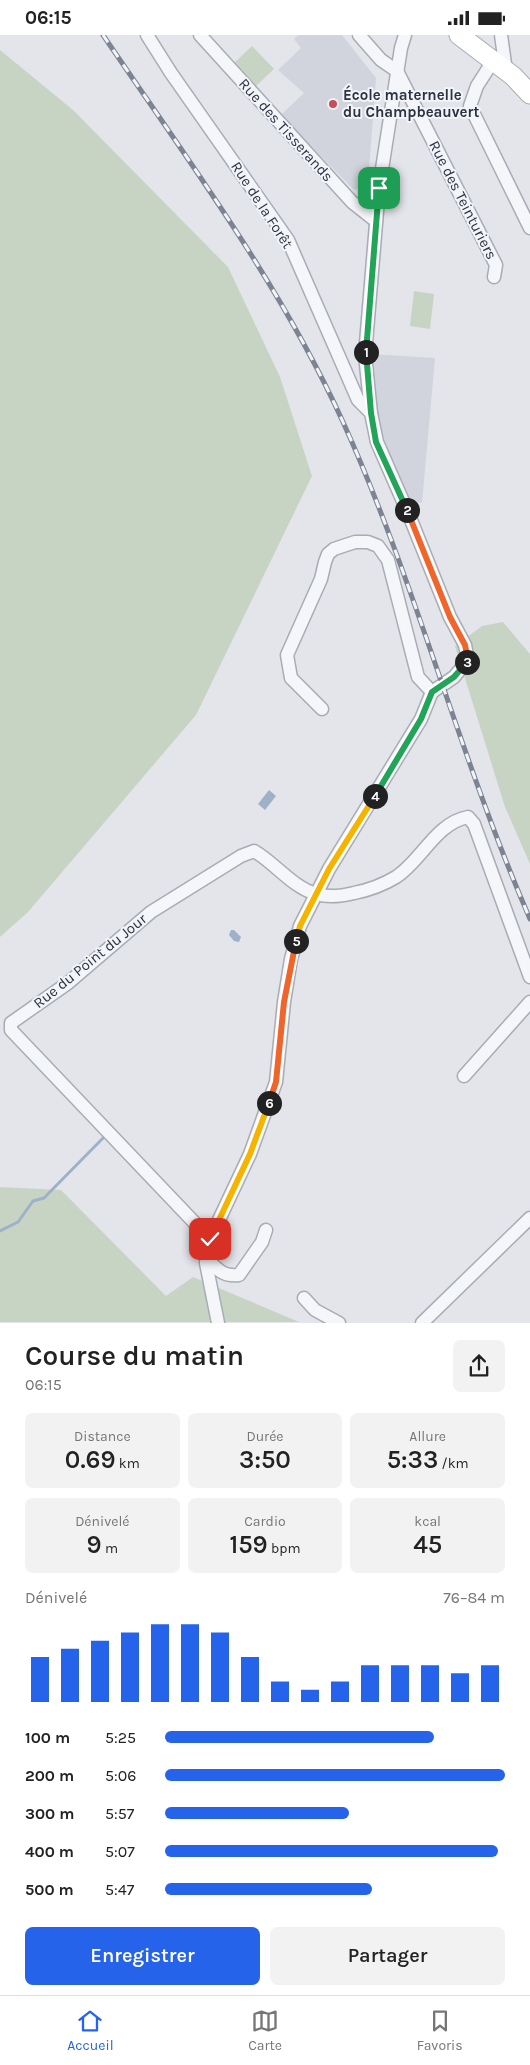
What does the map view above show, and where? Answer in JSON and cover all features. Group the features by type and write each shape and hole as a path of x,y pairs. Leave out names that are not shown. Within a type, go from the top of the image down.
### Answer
{"street":[{"name":"Rue de la Forêt","path":"147,35 171,73 288,240 358,400 371,413"},
{"name":"Rue des Tisserands","path":"200,35 352,202 376,221"},
{"path":"359,35 381,60 397,71"},
{"path":"218,1323 206,1258 210,1239 250,1154 276,1082 284,1002 291,959 300,926 329,869 421,719 432,692 454,677 468,660 465,645 450,617 408,513 376,442 365,355 379,188 397,71 405,35"},
{"path":"459,35 500,66 530,94"},
{"path":"501,35 500,66 477,86 470,106 530,228"},
{"name":"Rue des Teinturiers","path":"397,71 496,265 494,277"},
{"path":"322,709 298,687 292,678 287,655 310,606 328,554 334,549 355,542 368,542 378,545 388,560 418,677 432,692"},
{"path":"317,894 338,896 369,890 397,876 422,853 446,826 459,819 468,817 474,823 530,977"},
{"name":"Rue du Point du Jour","path":"210,1239 11,1030 12,1023 68,983 151,912 247,853 254,851 261,855 303,888 317,894"},
{"path":"464,1076 530,1002"},
{"path":"422,1323 530,1218"},
{"path":"206,1258 219,1272 229,1276 239,1275 262,1242 266,1230"},
{"path":"304,1298 315,1310 339,1323"}],"shaded area":[{"name":"École maternelle du Champbeauvert","path":"298,35 342,35 376,78 368,183 354,190 281,115 304,93 278,70 301,48 294,39"},
{"path":"371,354 435,358 422,503 406,501 385,446 376,415"}],"green space":[{"path":"252,46 274,69 256,86 234,63"},
{"path":"0,50 73,110 228,267 280,377 312,476 196,715 28,912 0,937"},
{"path":"414,291 434,294 430,329 410,326"},
{"path":"503,622 530,654 530,864 505,807 455,646 482,626"},
{"path":"0,1187 61,1190 166,1296 193,1277 299,1322 0,1322"}],"water":[{"path":"269,790 276,796 265,810 258,804"},
{"path":"231,930 234,930 241,937 239,942 234,941 229,935"}],"waterway":[{"path":"0,1231 18,1222 33,1201 44,1198 106,1135"}],"railway":[{"path":"103,35 200,176 262,272 291,321 343,422 393,545 481,795 530,919"}],"place":[{"name":"École maternelle du Champbeauvert","path":"333,104"}],"route":[{"path":"210,1239 250,1154 276,1082 284,1002 291,959 300,926 329,869 421,719 432,692 437,691 454,677 468,660 465,645 450,617 408,513 376,442 365,355 379,188"}]}
